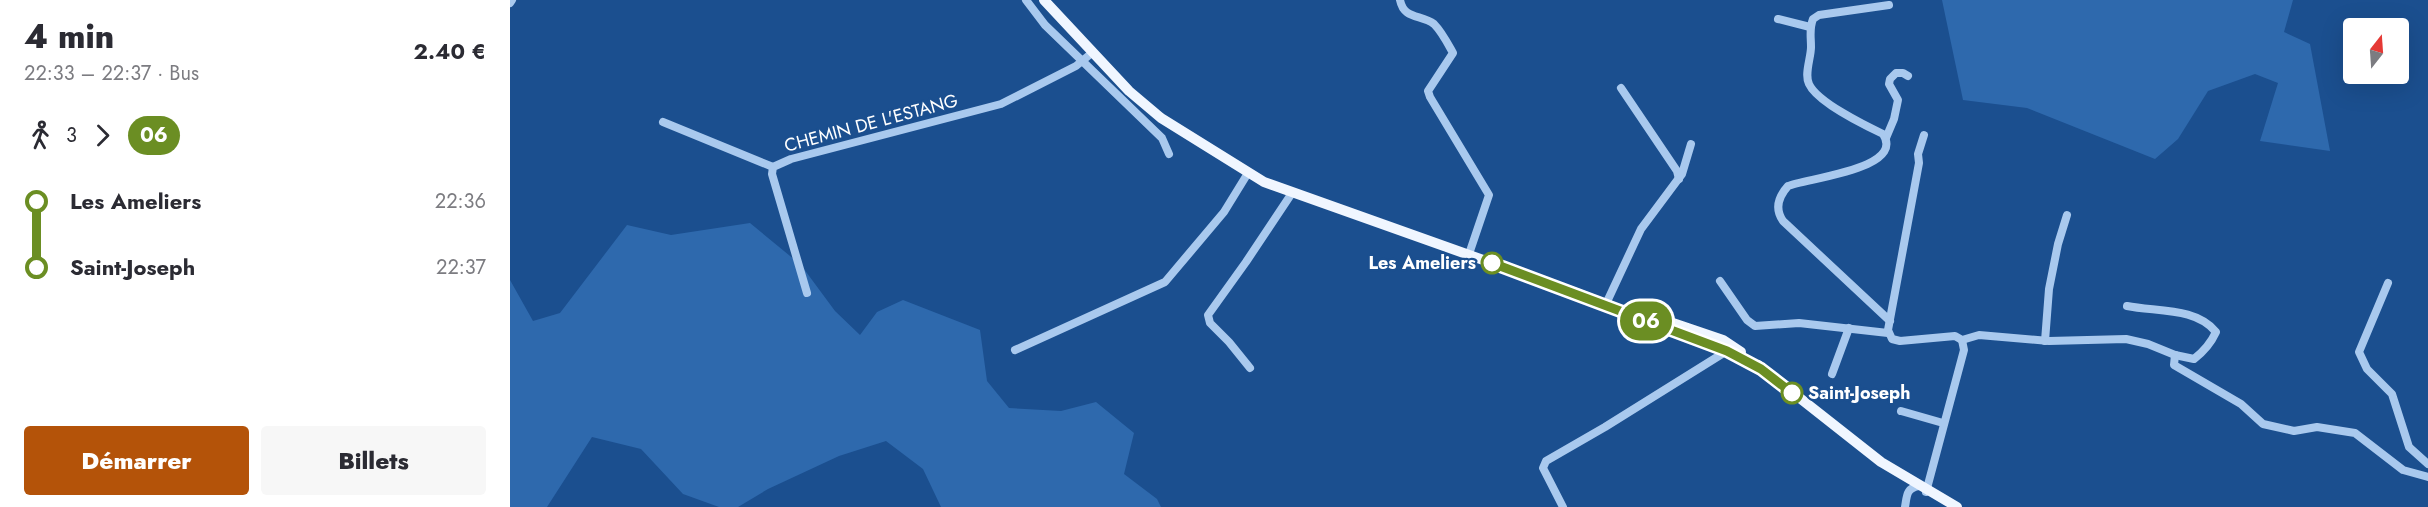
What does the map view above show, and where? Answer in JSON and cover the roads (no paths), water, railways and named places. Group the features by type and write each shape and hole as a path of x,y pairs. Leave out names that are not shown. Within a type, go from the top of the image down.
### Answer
{"main road":[{"path":"1044,0 1130,91 1161,118 1248,173 1292,193 1605,304 1727,351 1761,369"},
{"path":"1605,304 1716,338 1747,356 1881,462 1917,488 1951,507"},
{"path":"1881,462 1917,488 1957,507"}],"street":[{"path":"1026,0 1045,25 1162,138 1169,154"},
{"path":"1400,0 1408,15 1433,24 1453,53 1428,91 1489,195 1469,254"},
{"path":"1886,138 1883,134 1851,119 1808,83 1810,27 1813,19 1819,15 1890,5"},
{"path":"1778,19 1810,27"},
{"name":"CHEMIN DE L'ESTANG","path":"807,292 772,174 773,167 791,159 1001,104 1083,61 1093,52"},
{"path":"1890,321 1783,220 1778,209 1782,193 1788,186 1867,166 1884,152 1898,100 1889,84 1890,79 1896,73 1904,73 1908,76"},
{"path":"1621,88 1677,171 1679,178"},
{"path":"663,122 773,167"},
{"path":"1888,333 1924,135"},
{"path":"1605,304 1641,229 1679,178 1692,144"},
{"path":"1015,350 1165,282 1224,212 1248,173"},
{"path":"1250,368 1210,323 1208,315 1292,193"},
{"path":"2045,341 2049,289 2058,244 2067,215"},
{"path":"1720,281 1747,320 1755,326 1799,323 1849,328 1888,333 1896,341 1955,336 1962,340 1979,335 2045,341 2126,339 2148,344 2175,356 2194,359 2216,332 2206,321 2196,316 2127,306"},
{"path":"2388,283 2359,352 2367,369 2392,394 2409,447 2428,464"},
{"path":"1832,374 1849,328"},
{"path":"1905,507 1929,475 1964,350 1962,340"},
{"path":"1563,507 1543,468 1546,461 1727,351 1731,349 1747,356"},
{"path":"2175,356 2175,365 2241,404 2263,424 2294,431 2318,427 2355,433 2403,470 2428,477"},
{"path":"1901,411 1943,423"}],"place":[{"name":"Les Ameliers","path":"1492,263"},
{"name":"Saint-Joseph","path":"1792,393"}]}
